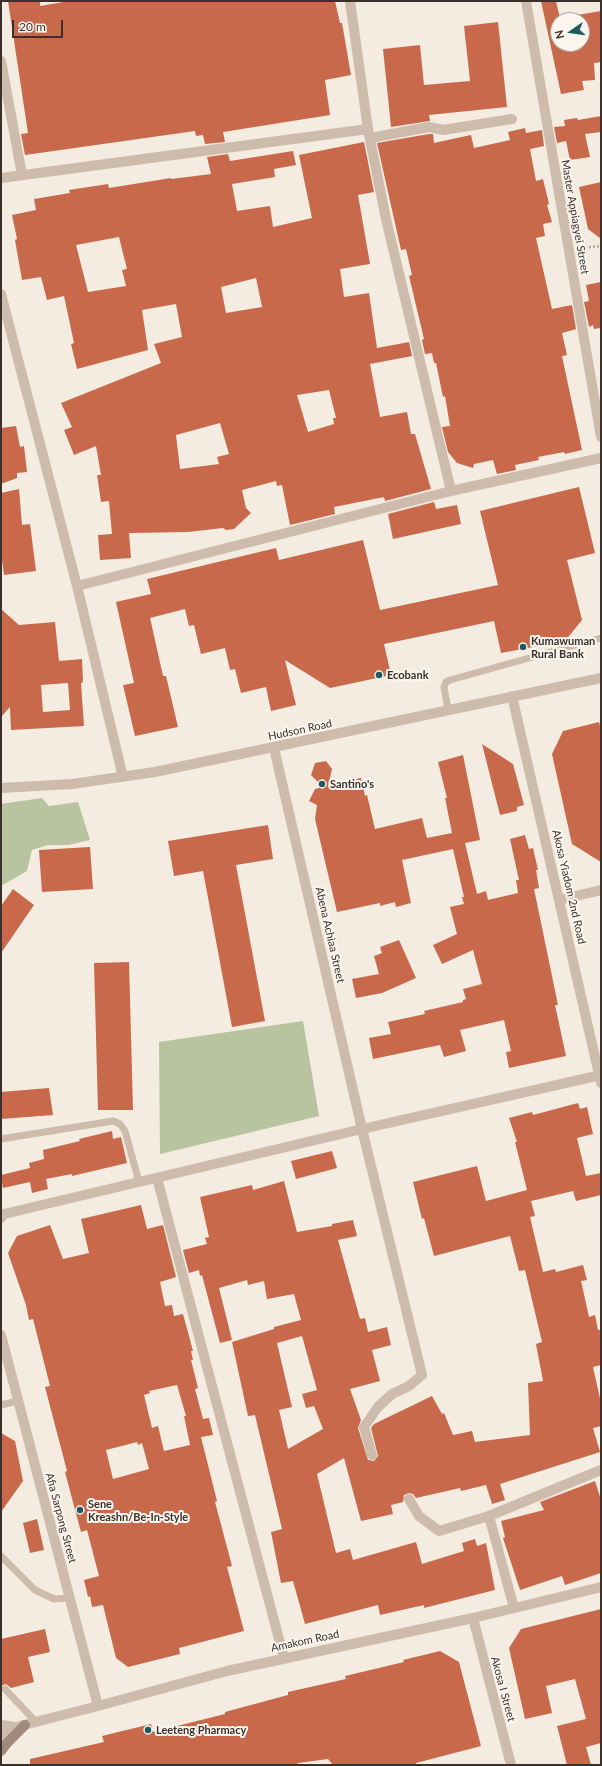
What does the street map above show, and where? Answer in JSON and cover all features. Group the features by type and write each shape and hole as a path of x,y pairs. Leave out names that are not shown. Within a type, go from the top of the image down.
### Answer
{"main road":[{"path":"1,1751 20,1726"}],"street":[{"path":"350,1 369,133 386,219 451,491"},
{"name":"Master Appiagyei Street","path":"526,1 601,437"},
{"path":"1,61 22,175"},
{"path":"1,178 369,133 429,127 443,130 512,119"},
{"path":"1,294 77,586 123,777"},
{"path":"77,586 451,491 601,458"},
{"name":"Hudson Road","path":"1,788 72,784 155,772 601,678"},
{"name":"Akosa Yiadom 2nd Road","path":"512,696 600,1078"},
{"name":"Abena Achiaa Street","path":"274,748 362,1129 422,1375 409,1386 392,1394 378,1407 364,1426 372,1455"},
{"path":"559,900 601,890"},
{"path":"2,1216 362,1129 600,1078"},
{"path":"157,1178 284,1658"},
{"name":"Afia Sarpong Street","path":"1,1335 98,1706"},
{"path":"409,1499 419,1516 439,1531 489,1516 601,1470"},
{"path":"489,1516 514,1608"},
{"name":"Amakom Road","path":"1,1736 20,1726 227,1670 473,1618 601,1587"},
{"name":"Akosa I Street","path":"473,1618 511,1765"},
{"name":"Amakom Road","path":"1,1725 20,1726"}],"lane":[{"path":"448,710 444,687 446,682 450,680 601,638"},
{"path":"1,1139 113,1121 120,1124 125,1131 139,1182"},
{"path":"1,1405 18,1401"},
{"path":"1,1556 35,1590 54,1599 70,1598"},
{"path":"5,1689 36,1722"}],"path":[{"path":"569,250 601,246"}],"green space":[{"path":"42,798 49,806 78,802 90,840 68,845 48,845 32,850 27,871 1,886 1,804"},
{"path":"303,1021 319,1116 160,1154 159,1042"}],"building":[{"path":"8,1 40,1 40,6 69,1 335,1 340,23 342,23 351,75 325,80 330,115 223,132 225,142 205,144 203,135 196,136 195,131 25,155 21,134 28,133"},
{"path":"541,1 556,1 559,12 550,12 550,43"},
{"path":"601,11 601,62 594,63 595,80 582,81 584,90 561,94 552,52 590,52 590,13"},
{"path":"498,22 507,107 429,115 430,121 391,127 383,49 420,45 424,85 470,81 464,26"},
{"path":"601,116 601,132 585,134 590,157 570,160 566,141 557,143 554,127 565,126 564,120 577,118 578,120"},
{"path":"525,128 526,133 542,130 544,146 530,149 536,181 543,179 549,204 547,205 552,222 543,224 545,236 536,238 552,309 572,305 576,329 562,333 567,355 562,356 582,450 565,454 564,452 538,457 539,460 515,465 516,470 497,474 493,460 474,464 473,468 457,463 448,452 442,427 450,426 445,396 443,397 436,363 434,363 432,353 425,354 422,340 424,339 409,276 412,275 406,249 401,250 377,143 433,134 434,143 471,135 474,148 510,140 508,132"},
{"path":"364,142 374,192 358,195 370,264 340,269 344,297 369,293 377,348 409,342 412,356 370,364 380,417 407,412 411,434 415,434 431,489 385,501 384,497 334,507 335,514 290,525 282,485 277,486 276,481 242,490 246,508 251,513 234,529 226,530 223,528 188,532 129,533 131,558 100,560 98,535 112,534 109,501 101,502 97,475 101,475 96,446 74,455 64,430 72,427 61,403 161,363 154,344 182,337 176,304 142,310 148,350 77,369 71,344 74,343 64,296 47,300 41,277 22,280 15,240 17,239 12,215 36,210 34,199 70,193 69,190 108,184 109,188 171,178 211,174 207,157 228,154 230,161 293,151 296,165 274,169 275,177 232,184 237,211 270,206 273,227 312,218 299,155","holes":["119,237 127,269 122,270 126,286 88,292 76,245","256,278 262,307 226,313 221,287","329,390 336,418 333,418 334,424 308,432 297,395","220,423 229,454 217,457 219,464 180,469 176,435"]},
{"path":"601,182 601,239 588,229 579,187"},
{"path":"601,282 601,328 594,329 593,325 589,327 584,302 589,301 586,285"},
{"path":"16,426 20,447 24,446 27,472 17,473 17,478 1,484 1,428"},
{"path":"579,487 595,553 567,560 582,620 565,641 501,653 494,621 384,644 391,675 330,688 285,660 296,705 271,711 266,687 241,693 235,669 230,670 225,648 201,654 194,625 189,626 185,609 150,618 163,676 166,676 178,727 135,736 123,685 134,683 116,602 151,594 147,579 276,548 279,560 363,540 380,610 498,585 480,511"},
{"path":"19,489 22,525 30,524 36,571 4,575 1,552 1,493"},
{"path":"434,502 436,509 457,505 461,524 393,539 388,514"},
{"path":"1,609 19,625 55,622 59,661 82,659 83,682 81,683 84,726 11,730 10,707 1,717","holes":["68,683 70,710 43,712 41,685"]},
{"path":"599,722 601,729 601,862 572,844 552,754 563,731"},
{"path":"482,744 513,764 524,805 517,807 517,811 500,815"},
{"path":"463,755 480,840 465,843 477,894 486,891 488,900 518,893 516,880 519,880 510,839 525,835 529,849 533,848 538,870 536,870 539,888 534,889 558,1005 555,1005 566,1056 509,1068 506,1052 511,1051 504,1020 460,1030 466,1051 444,1057 440,1045 373,1059 369,1038 391,1034 388,1022 425,1014 424,1011 463,1002 463,1000 466,999 463,989 482,984 473,950 442,964 433,945 457,934 450,907 464,904 462,897 464,897 453,849 402,860 411,903 396,907 395,902 380,906 380,903 337,912 315,819 317,805 309,801 315,789 323,787 311,775 315,763 326,761 332,769 328,786 361,778 365,796 367,795 375,829 422,818 427,838 452,833 445,798 447,798 438,762"},
{"path":"268,825 273,859 236,865 265,1021 232,1027 203,871 174,876 168,841"},
{"path":"90,847 93,889 42,892 39,850"},
{"path":"13,889 34,905 1,953 1,906"},
{"path":"399,940 416,978 382,993 356,998 352,979 379,974 374,956 382,953 380,947"},
{"path":"129,962 133,1110 98,1110 94,963"},
{"path":"49,1088 53,1115 1,1119 1,1092"},
{"path":"578,1103 580,1109 587,1107 593,1134 577,1138 586,1176 601,1173 601,1195 576,1201 573,1191 531,1201 535,1216 530,1217 543,1272 555,1269 556,1272 583,1265 587,1280 581,1281 589,1317 595,1315 598,1330 601,1330 601,1365 593,1367 601,1403 601,1426 593,1428 600,1452 500,1484 505,1500 492,1504 486,1485 461,1491 460,1488 416,1498 413,1494 409,1493 404,1495 403,1502 391,1505 393,1514 361,1521 344,1458 317,1474 336,1553 350,1549 353,1560 416,1542 422,1564 464,1551 462,1543 475,1539 477,1546 486,1543 495,1590 424,1608 424,1605 380,1615 378,1605 305,1624 293,1581 281,1583 271,1532 282,1529 255,1415 248,1416 232,1342 274,1329 274,1327 301,1320 294,1294 267,1299 264,1281 248,1285 247,1280 219,1288 232,1340 220,1343 202,1275 200,1276 199,1270 189,1273 183,1250 207,1244 205,1238 209,1237 200,1197 252,1185 253,1190 284,1181 297,1232 332,1226 332,1224 353,1220 357,1236 338,1240 360,1319 365,1318 368,1332 387,1327 391,1345 372,1350 380,1381 350,1389 361,1420 358,1428 368,1460 374,1461 378,1456 371,1428 374,1424 432,1396 442,1414 444,1413 453,1435 472,1431 475,1442 530,1435 528,1383 543,1381 536,1344 542,1342 525,1270 519,1271 510,1236 434,1256 424,1218 422,1219 413,1182 477,1166 486,1201 527,1190 515,1142 517,1142 509,1118 532,1112 533,1115","holes":["302,1336 317,1390 302,1394 306,1408 314,1406 323,1429 288,1449 279,1410 292,1407 277,1343"]},
{"path":"112,1131 113,1139 121,1137 127,1163 72,1176 72,1174 46,1179 48,1189 32,1193 30,1182 3,1188 1,1175 30,1168 29,1163 44,1159 43,1150"},
{"path":"332,1151 337,1168 296,1179 291,1161"},
{"path":"141,1205 147,1229 163,1225 176,1277 160,1282 165,1306 172,1305 174,1316 183,1314 193,1351 191,1351 193,1360 191,1360 198,1388 195,1389 203,1419 209,1418 213,1435 201,1437 217,1501 215,1502 232,1566 227,1567 244,1631 179,1648 180,1654 128,1667 116,1658 103,1605 92,1607 90,1596 88,1597 84,1580 99,1576 87,1530 81,1532 65,1472 67,1471 45,1387 50,1386 33,1319 29,1320 26,1305 8,1253 17,1236 50,1225 63,1259 89,1253 81,1219","holes":["177,1385 186,1416 184,1416 190,1445 164,1451 158,1426 152,1428 144,1395 150,1393 149,1391","137,1442 138,1445 142,1443 149,1469 113,1479 106,1450"]},
{"path":"1,1433 15,1441 23,1481 1,1512"},
{"path":"595,1481 601,1500 601,1573 565,1585 562,1576 520,1590 503,1538 505,1537 501,1521 544,1510 540,1502"},
{"path":"37,1519 44,1550 30,1553 23,1523"},
{"path":"601,1609 601,1743 586,1747 591,1765 567,1765 557,1726 586,1719 575,1679 546,1686 552,1713 525,1719 509,1648 521,1629"},
{"path":"45,1629 50,1652 28,1657 34,1682 11,1688 6,1684 1,1686 1,1639"},
{"path":"440,1651 459,1662 481,1746 416,1763 416,1765 333,1765 328,1759 298,1763 296,1765 30,1765 30,1759 104,1742 102,1736 151,1724 153,1732 225,1714 225,1712 288,1695 288,1692 346,1679 345,1676 404,1662 403,1660"}],"place":[{"name":"Kumawuman Rural Bank","path":"523,647"},
{"name":"Ecobank","path":"379,675"},
{"name":"Santino's","path":"322,784"},
{"name":"Sene Kreashn/Be-In-Style","path":"80,1510"},
{"name":"Leeteng Pharmacy","path":"148,1730"}]}
